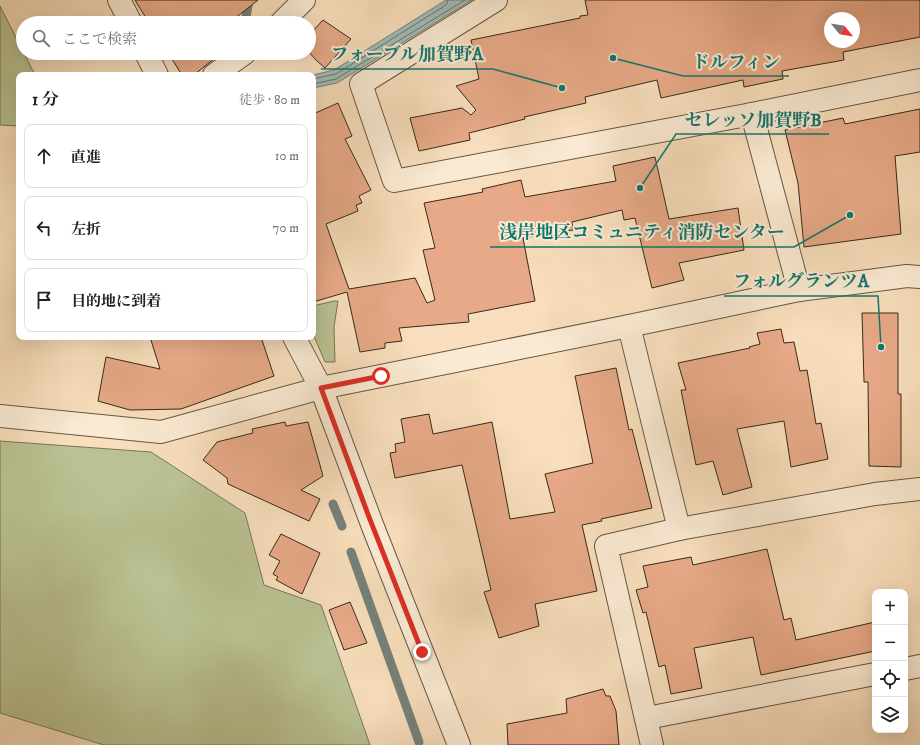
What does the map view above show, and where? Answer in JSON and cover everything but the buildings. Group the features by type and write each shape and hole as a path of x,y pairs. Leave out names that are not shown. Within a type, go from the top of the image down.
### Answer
{"street":[{"path":"119,0 127,16"},
{"path":"288,16 304,0"},
{"path":"496,0 361,84 394,182 752,114 920,80"},
{"path":"150,60 156,72"},
{"path":"218,72 235,60"},
{"path":"752,114 799,290"},
{"path":"0,416 161,432 321,388 799,290 907,276 920,277"},
{"path":"629,326 679,529"},
{"path":"296,340 321,388 369,517 459,745"},
{"path":"652,745 647,718 606,546 679,529 875,494 920,489"},
{"path":"908,668 920,666"},
{"path":"647,718 872,675"}],"green space":[{"path":"0,6 16,38 16,60 27,60 33,72 16,72 16,126 0,125"},
{"path":"338,301 334,327 335,362 325,362 316,340 316,305"},
{"path":"0,441 151,452 245,513 264,585 321,605 370,745 104,745 0,713"}],"water":[{"path":"446,0 472,0 337,83 316,87 316,74 334,70"}],"waterway":[{"path":"246,16 249,0"},
{"path":"333,504 342,526"},
{"path":"351,552 419,742"}],"place":[{"name":"ドルフィン","path":"613,58"},
{"name":"フォーブル加賀野A","path":"562,88"},
{"name":"セレッソ加賀野B","path":"640,188"},
{"name":"浅岸地区コミュニティ消防センター","path":"850,215"},
{"name":"フォルグランツA","path":"881,347"}],"route":[{"path":"381,376 321,388 369,517 422,652"}]}
